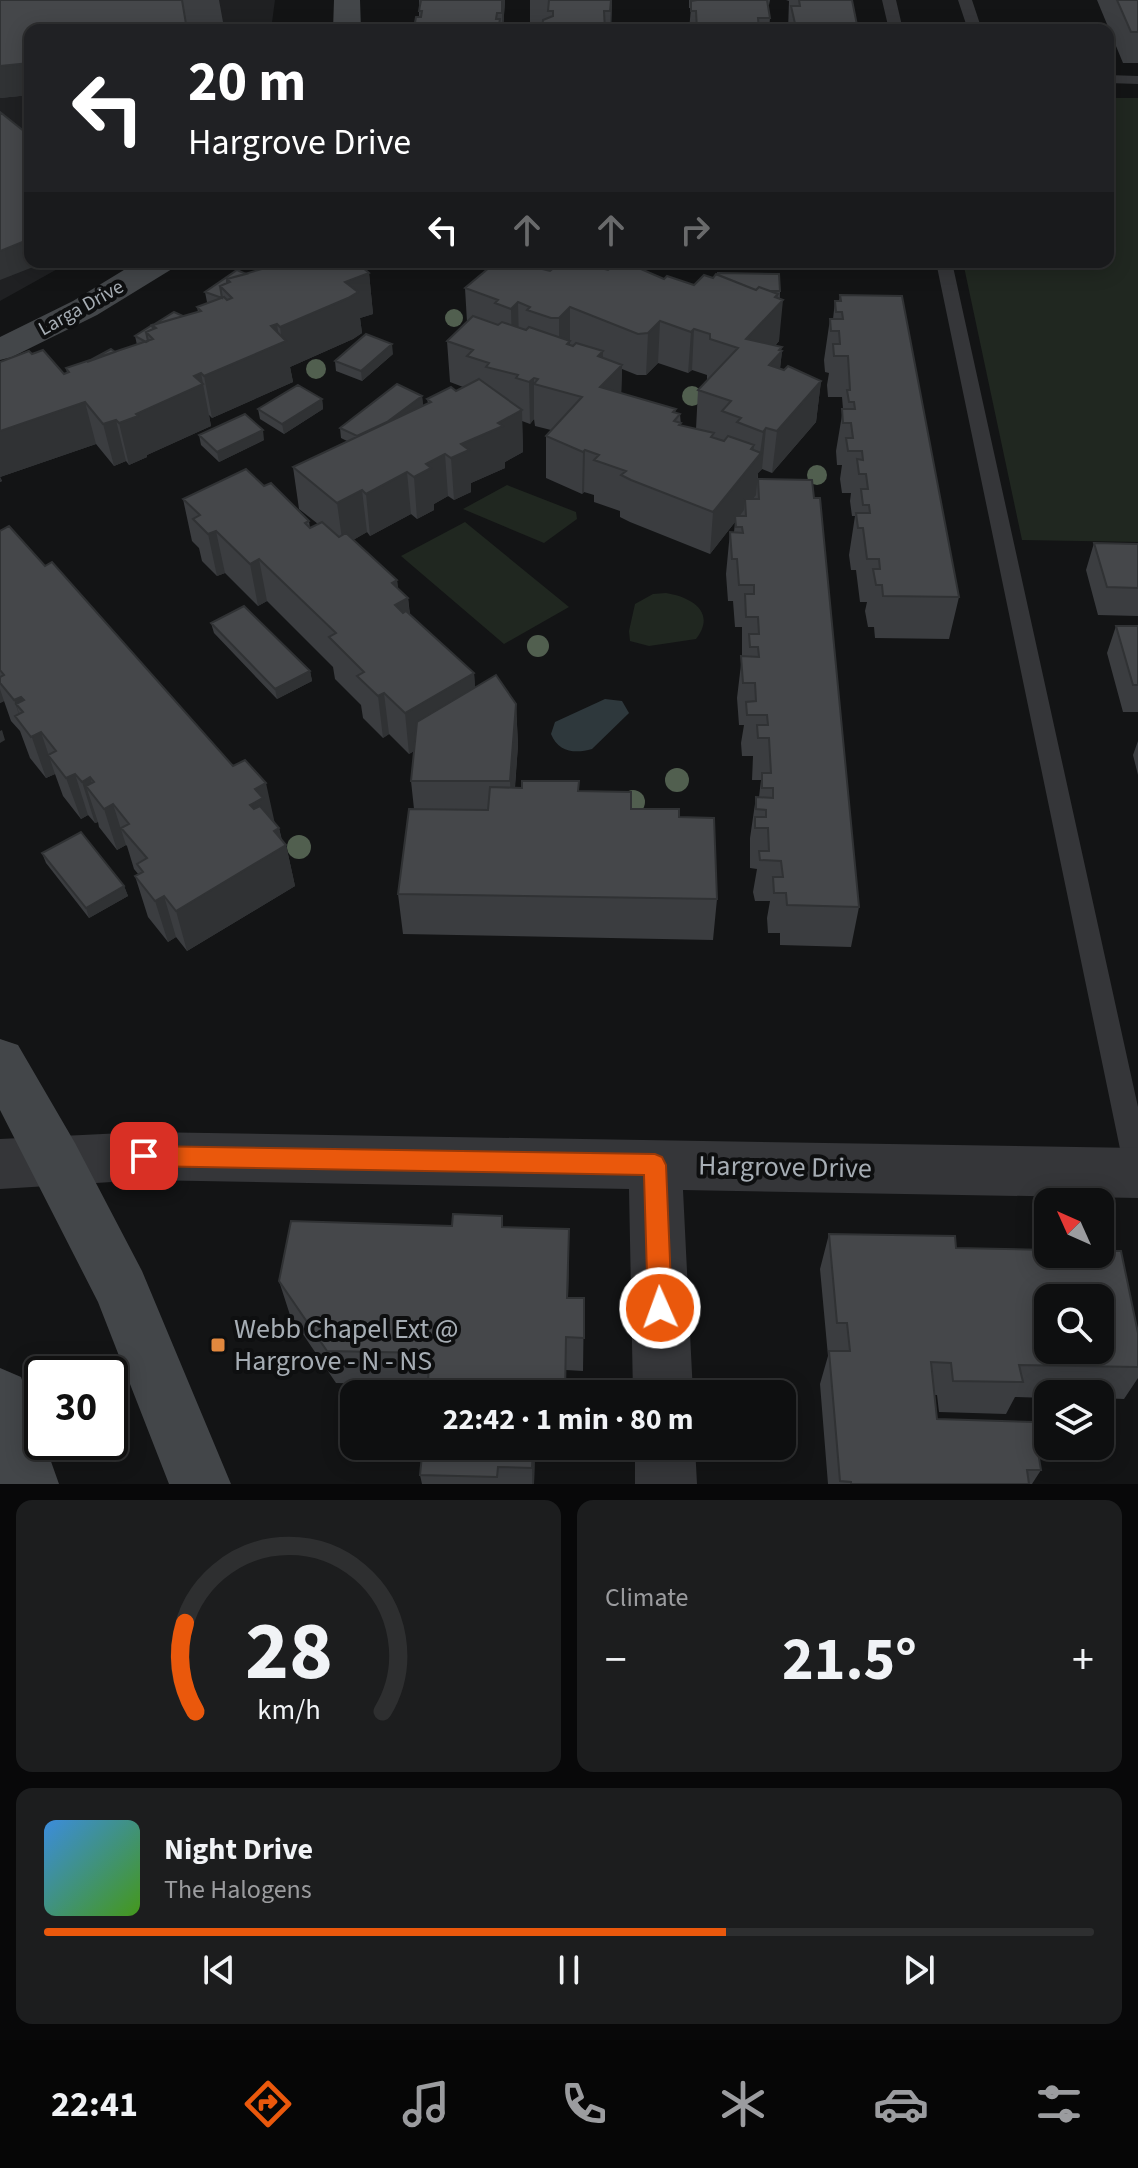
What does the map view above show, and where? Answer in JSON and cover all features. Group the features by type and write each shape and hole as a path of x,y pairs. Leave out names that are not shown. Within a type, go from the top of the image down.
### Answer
{"main road":[{"path":"347,0 347,24"},
{"name":"Larga Drive","path":"2,346 85,308 150,268"},
{"path":"0,1061 56,1160 122,1290 200,1484"},
{"path":"0,1398 28,1484"}],"street":[{"name":"Hargrove Drive","path":"0,1164 144,1156 1138,1170"},
{"path":"655,1165 663,1380"},
{"path":"665,1460 666,1484"}],"lane":[{"path":"889,0 895,24"},
{"path":"965,0 973,24"},
{"path":"1114,79 1138,80"},
{"path":"945,268 1138,1170"}],"shaded area":[{"path":"0,0 275,0 272,24 24,24 24,268 59,268 0,301"},
{"path":"1114,98 1138,98 1138,542 1022,540 964,268 1114,268"},
{"path":"507,485 576,512 577,519 544,543 463,509"},
{"path":"465,522 569,607 504,644 401,556"},
{"path":"666,593 684,598 698,607 704,621 696,639 649,646 630,641 635,604 653,594"},
{"path":"605,699 622,701 629,713 592,749 573,751 558,745 551,734 555,722"}],"building":[{"path":"0,0 182,0 186,24 24,24 24,64 0,66"},
{"path":"421,0 502,0 502,13 497,13 496,19 500,19 499,24 415,24 416,17 421,17 422,11 419,11"},
{"path":"549,0 611,0 610,11 604,11 605,24 543,24 543,20 553,16 553,11 548,11"},
{"path":"767,0 770,18 758,18 758,24 697,24 696,11 691,11 691,1"},
{"path":"799,0 852,0 857,24 795,24 791,6 800,6"},
{"path":"1117,0 1138,0 1138,32 1131,32"},
{"path":"0,112 24,131 24,241 0,251"},
{"path":"266,268 363,268 369,273 345,282 358,292 348,298 280,327 277,324 271,326 286,341 204,376 201,373 194,376 203,384 136,414 138,416 119,423 116,420 103,424 85,402 0,431 0,362 29,351 32,354 43,350 64,374 69,372 66,368 153,339 146,332 156,328 152,325 201,311 197,307 224,297 227,300 232,298 220,286 230,282 227,279"},
{"path":"489,268 538,268 550,271 554,268 639,268 664,279 667,276 694,285 704,275 713,278 716,274 756,290 759,287 778,294 775,297 783,300 746,339 782,347 769,365 784,370 788,366 821,381 777,431 766,428 763,432 737,422 741,418 722,411 731,401 698,390 738,348 710,339 710,334 694,329 691,332 660,321 648,333 638,334 570,307 559,318 551,318 527,310 530,307 518,302 511,309 495,303 498,300 465,288"},
{"path":"237,270 246,274 227,279 227,283 220,286 222,298 205,292"},
{"path":"718,273 779,274 780,291 759,287 756,290"},
{"path":"840,295 902,296 959,597 883,596 882,585 876,585 873,569 880,569 879,559 867,559 863,528 858,528 856,513 870,513 869,505 863,505 861,489 868,489 866,474 859,474 857,459 863,460 862,451 848,451 846,438 853,438 851,423 843,423 842,409 855,409 854,402 849,402 847,390 850,390 848,356 834,356 833,344 840,344 839,331 831,331 830,319 843,319 842,312 836,312 835,301 841,301"},
{"path":"174,312 183,316 153,325"},
{"path":"473,316 498,325 502,322 526,330 529,327 570,341 567,344 573,346 576,343 603,351 598,356 622,365 600,387 676,409 673,412 680,414 674,421 681,423 679,425 714,433 711,437 724,441 728,436 754,445 751,449 761,453 713,512 631,480 621,475 626,471 594,460 599,455 583,452 546,436 582,397 534,384 538,379 529,382 516,378 518,375 486,367 489,363 467,356 473,350 447,341"},
{"path":"152,325 153,329 146,332 148,341 135,336"},
{"path":"366,334 392,344 361,371 335,361"},
{"path":"111,349 115,352 87,362"},
{"path":"479,379 522,410 498,423 503,426 461,444 469,450 451,458 445,454 426,464 431,468 414,477 407,472 366,494 362,490 337,503 293,467 431,402 427,399 451,387 456,391"},
{"path":"397,384 422,396 387,422 357,436 340,428"},
{"path":"298,385 322,399 282,424 258,409"},
{"path":"245,414 263,430 217,452 199,435"},
{"path":"246,469 264,486 271,483 309,521 305,523 310,528 322,522 339,537 346,533 397,580 392,583 408,598 395,605 403,613 406,611 474,673 405,713 384,693 378,696 357,676 364,672 329,637 336,633 259,559 250,564 216,531 208,534 193,519 200,515 183,499"},
{"path":"758,479 812,480 814,498 820,498 859,907 787,905 786,893 774,893 773,877 783,877 781,861 760,860 759,851 769,851 768,828 755,828 755,817 766,817 766,810 756,809 756,797 773,798 773,788 762,788 762,773 771,773 769,738 758,738 757,725 768,725 767,715 747,715 746,702 756,701 755,683 743,683 741,656 759,657 758,647 750,647 749,634 759,634 758,617 746,617 745,594 754,594 754,585 739,585 737,559 732,559 730,532 743,533 742,527 736,527 735,516 746,516 745,499 759,499"},
{"path":"9,526 45,566 52,562 233,766 245,760 266,783 255,789 263,798 250,805 254,809 260,806 279,828 274,831 286,845 176,911 164,896 155,901 135,876 143,872 137,864 147,858 121,828 129,824 113,804 104,809 86,786 94,782 90,777 82,782 75,774 66,778 48,755 56,751 41,732 31,737 15,716 23,712 16,704 24,700 21,697 14,700 0,683 0,677 4,675 0,670 0,531"},
{"path":"1094,543 1138,544 1138,588 1107,587"},
{"path":"244,606 310,671 275,689 211,623"},
{"path":"1116,626 1138,626 1138,685 1133,685"},
{"path":"496,675 516,704 510,781 411,781 417,722"},
{"path":"522,781 579,781 578,791 631,792 631,809 679,809 679,817 714,818 717,899 398,894 409,809 488,810 490,787 522,788"},
{"path":"81,832 124,886 86,908 42,853"},
{"path":"453,1214 502,1216 502,1227 569,1229 567,1298 584,1298 584,1338 566,1337 565,1380 428,1380 430,1353 327,1351 279,1281 291,1221 452,1226"},
{"path":"829,1234 955,1236 956,1248 1034,1250 1034,1268 1114,1268 1114,1251 1121,1251 1138,1333 1138,1367 1019,1365 1023,1382 953,1381 951,1363 931,1362 937,1419 1033,1422 1034,1460 1039,1460 1041,1470 1027,1470 1029,1484 851,1484 840,1481 829,1351 850,1351 847,1323 837,1323"},
{"path":"422,1460 532,1460 532,1468 498,1467 497,1477 420,1475"}],"place":[{"name":"Webb Chapel Ext @ Hargrove - N - NS","path":"218,1345"}],"route":[{"path":"144,1156 655,1165 660,1308"}]}
